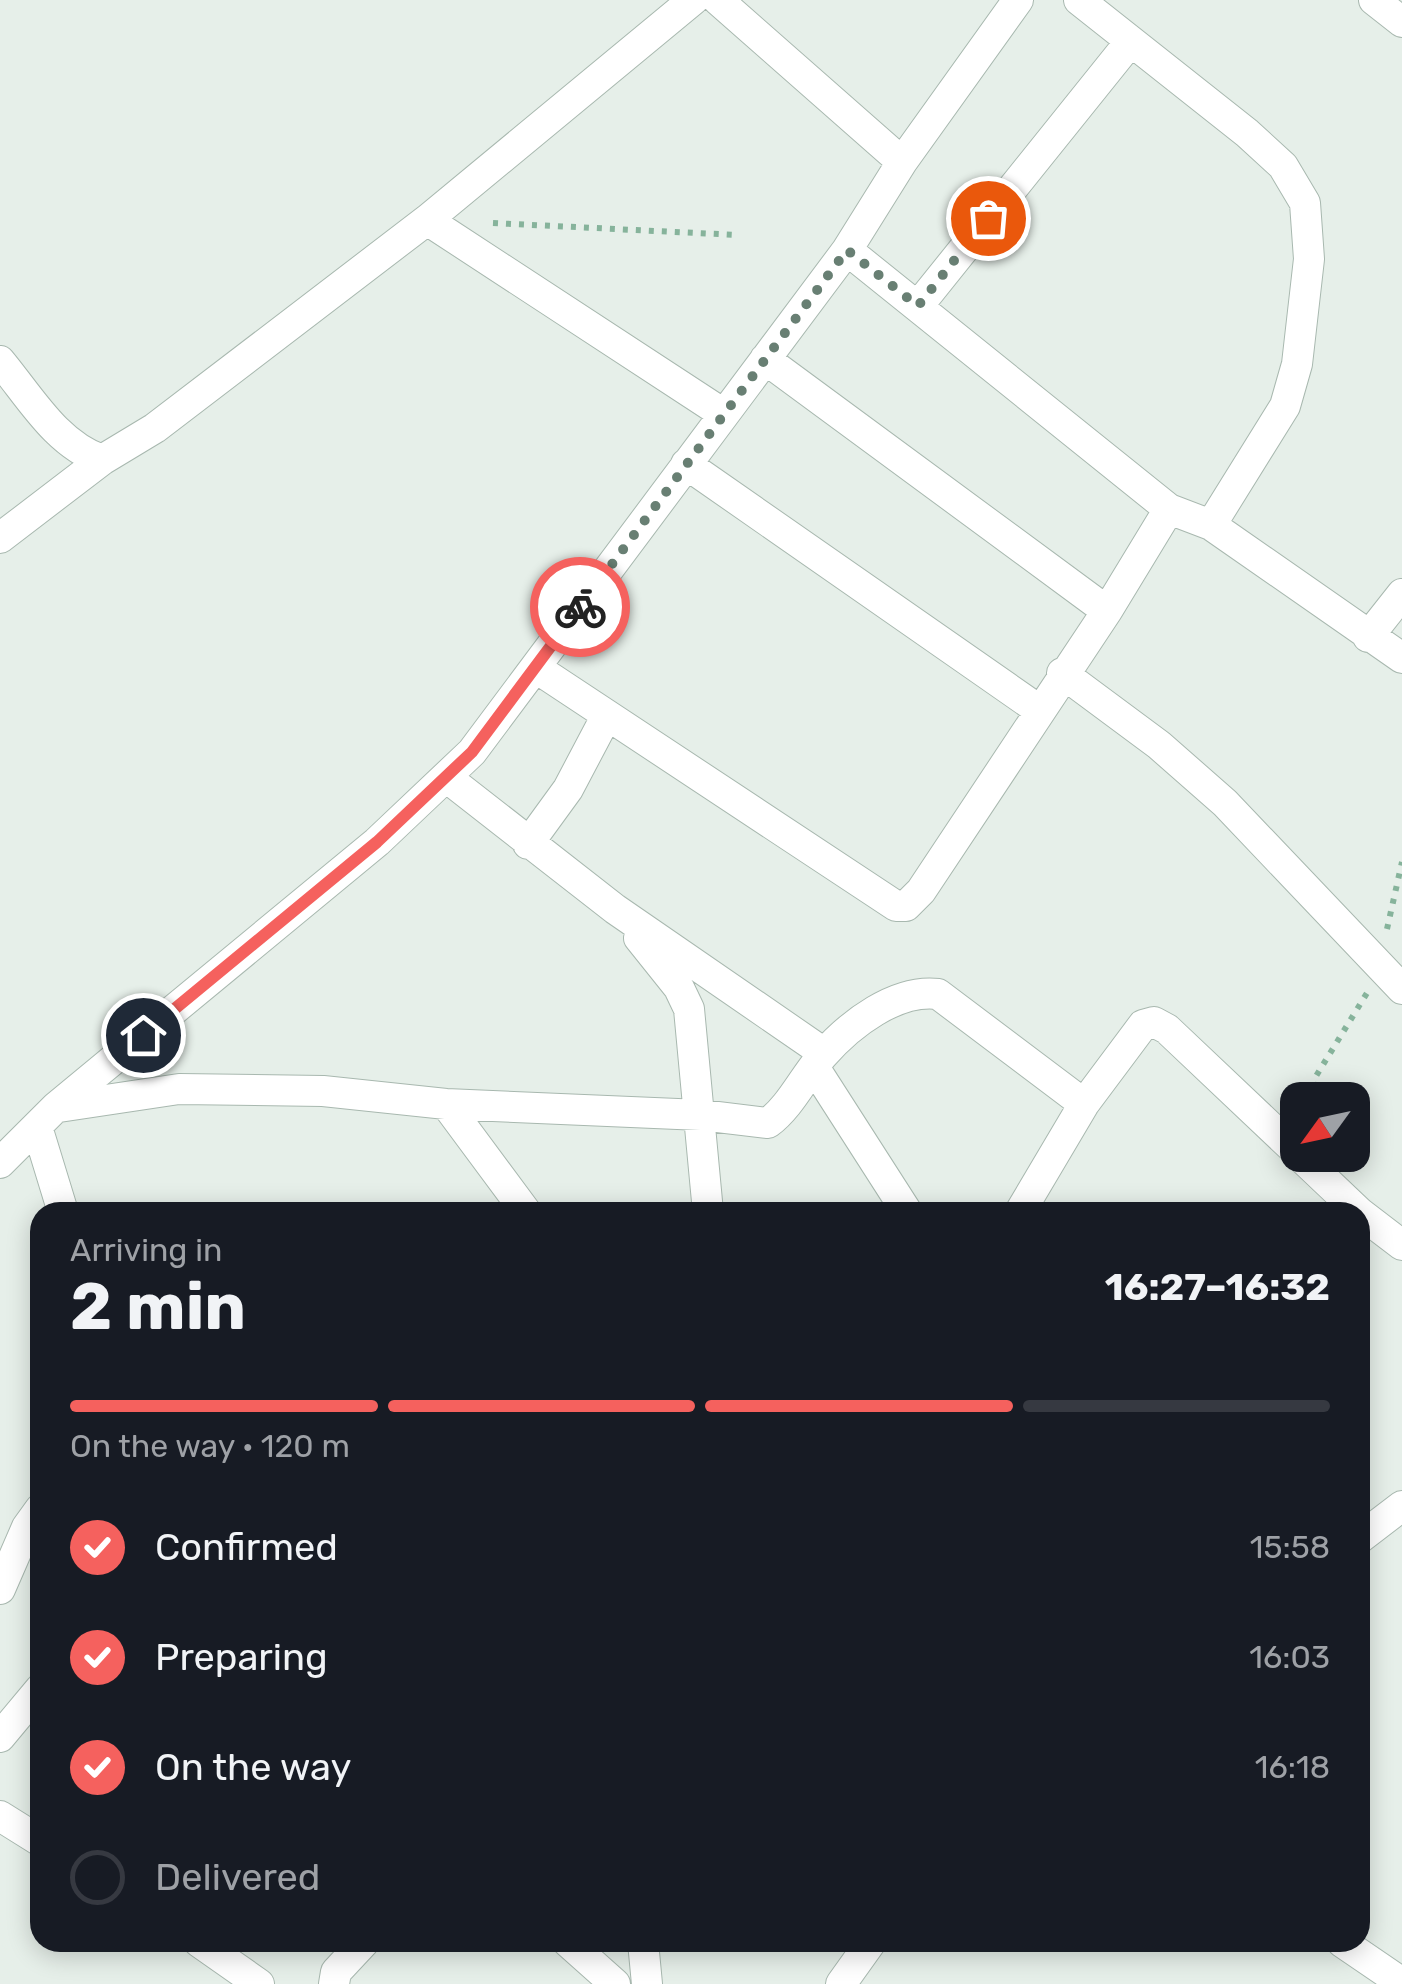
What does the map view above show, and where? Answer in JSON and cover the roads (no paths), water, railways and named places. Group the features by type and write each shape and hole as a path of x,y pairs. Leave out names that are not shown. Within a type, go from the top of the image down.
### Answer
{"street":[{"path":"0,538 102,460 156,428 427,220 692,0"},
{"path":"718,0 902,162"},
{"path":"0,1163 46,1117 377,842 472,752 847,250 902,162 1018,0"},
{"path":"1079,0 1284,166 1305,203 1309,259 1298,364 1285,406 1211,525"},
{"path":"1374,0 1402,22"},
{"path":"918,306 1130,42"},
{"path":"427,220 722,414"},
{"path":"847,250 1169,508 1211,525 1402,658"},
{"path":"765,359 1107,611"},
{"path":"0,360 60,434 79,452 102,460"},
{"path":"686,464 1039,710"},
{"path":"536,668 896,906 906,906 922,891 1062,673 1107,611 1169,508"},
{"path":"1368,636 1402,594"},
{"path":"1062,673 1159,745 1225,804 1402,990"},
{"path":"528,844 568,790 607,715"},
{"path":"446,776 528,844 819,1060 901,1202"},
{"path":"614,909 686,999 714,1202"},
{"path":"46,1117 179,1090 323,1091 446,1104 701,1115 768,1123 819,1060 890,1002 918,992 938,994 1084,1104"},
{"path":"1026,1202 1084,1104 1143,1024 1154,1022 1168,1029 1280,1137"},
{"path":"446,1104 519,1202"},
{"path":"46,1117 61,1202"},
{"path":"1317,1172 1348,1202"},
{"path":"1370,1221 1402,1246"},
{"path":"1370,1530 1402,1506"},
{"path":"0,1589 30,1523"},
{"path":"0,1737 30,1701"},
{"path":"0,1816 30,1835"},
{"path":"213,1952 259,1984"},
{"path":"334,1984 336,1972 355,1952"},
{"path":"579,1952 615,1984"},
{"path":"645,1952 647,1984"},
{"path":"841,1984 864,1952"},
{"path":"1357,1952 1402,1983"}]}
